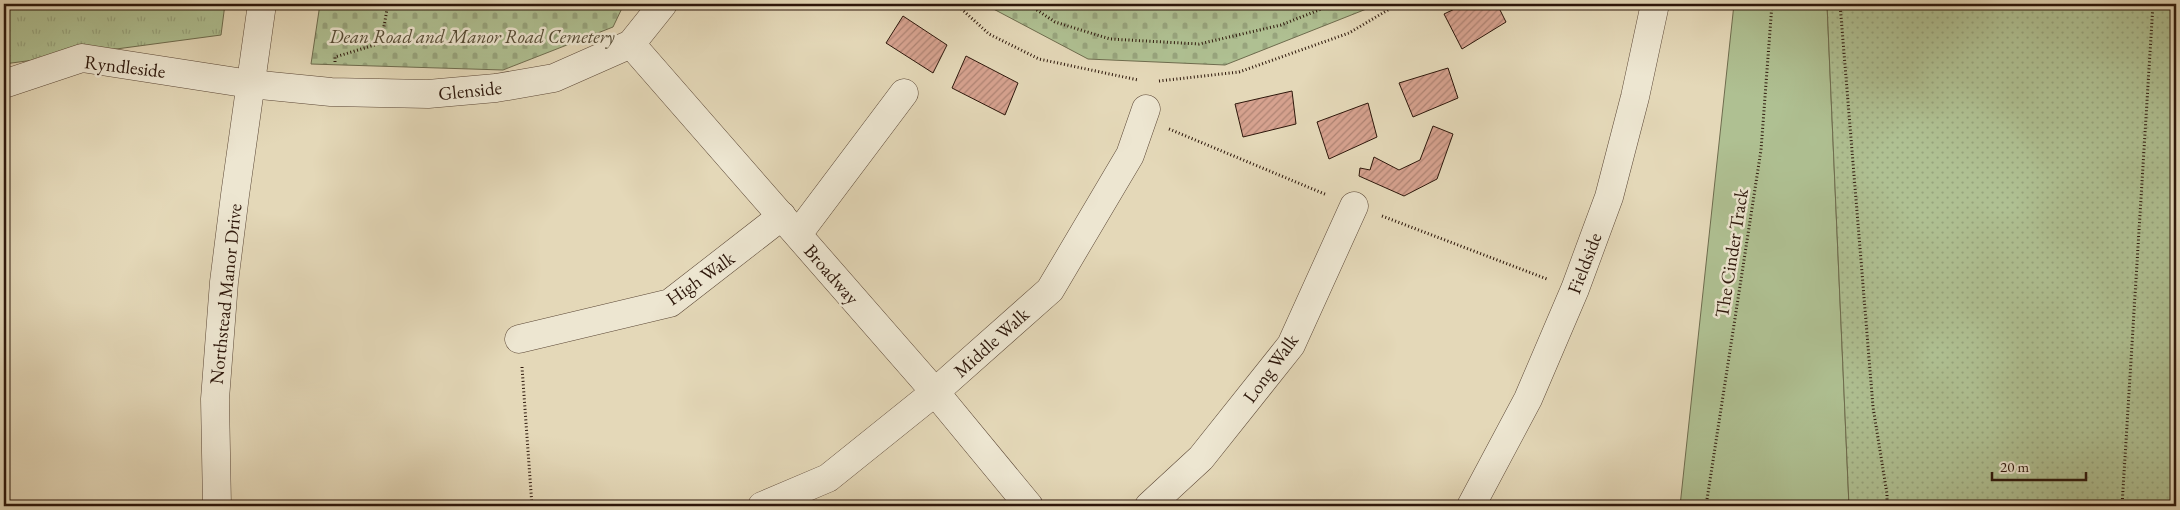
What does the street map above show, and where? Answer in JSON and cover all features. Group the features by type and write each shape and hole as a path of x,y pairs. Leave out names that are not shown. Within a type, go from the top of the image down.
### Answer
{"street":[{"name":"Glenside","path":"250,84 331,92 428,94 496,88 554,78 631,44 663,4"},
{"name":"Fieldside","path":"1472,506 1528,399 1575,289 1609,197 1635,97 1655,4"},
{"name":"Northstead Manor Drive","path":"217,506 216,389 224,282 250,84 262,9"},
{"name":"Broadway","path":"631,44 936,392 1029,506"},
{"name":"Ryndleside","path":"4,84 82,58 250,84"},
{"name":"High Walk","path":"519,339 670,303 790,225 904,93"},
{"name":"Middle Walk","path":"762,506 828,478 936,392 1050,290 1130,155 1146,110"},
{"name":"Long Walk","path":"1149,506 1201,458 1291,345 1354,206"}],"path":[{"path":"331,92 335,57 380,43 388,4"},
{"path":"956,4 989,34 1038,59 1139,80"},
{"path":"1028,4 1055,22 1110,39 1199,44 1280,25 1334,4"},
{"path":"1158,81 1239,72 1349,33 1398,4"},
{"name":"The Cinder Track","path":"1706,506 1761,150 1772,4"},
{"path":"1840,4 1873,407 1887,494 1887,506"},
{"path":"2122,506 2153,4"},
{"path":"519,339 532,506"}],"green space":[{"path":"4,4 225,4 221,35 4,64"},
{"name":"Dean Road and Manor Road Cemetery","path":"320,4 624,4 613,27 503,70 311,64"},
{"path":"984,4 1379,4 1225,65 1088,59"},
{"path":"1734,4 1827,4 1849,506 1680,506"},
{"path":"1827,4 2176,4 2176,506 1849,506"}],"building":[{"path":"1465,4 1497,4 1506,22 1462,49 1444,14"},
{"path":"903,16 947,45 933,73 886,43"},
{"path":"966,56 1018,83 1005,115 952,88"},
{"path":"1448,68 1458,98 1413,117 1399,83"},
{"path":"1292,91 1296,124 1243,137 1235,104"},
{"path":"1368,103 1377,137 1329,159 1317,122"},
{"path":"1433,126 1453,134 1437,179 1404,196 1359,176 1360,168 1370,170 1374,157 1399,170 1420,160"}]}
